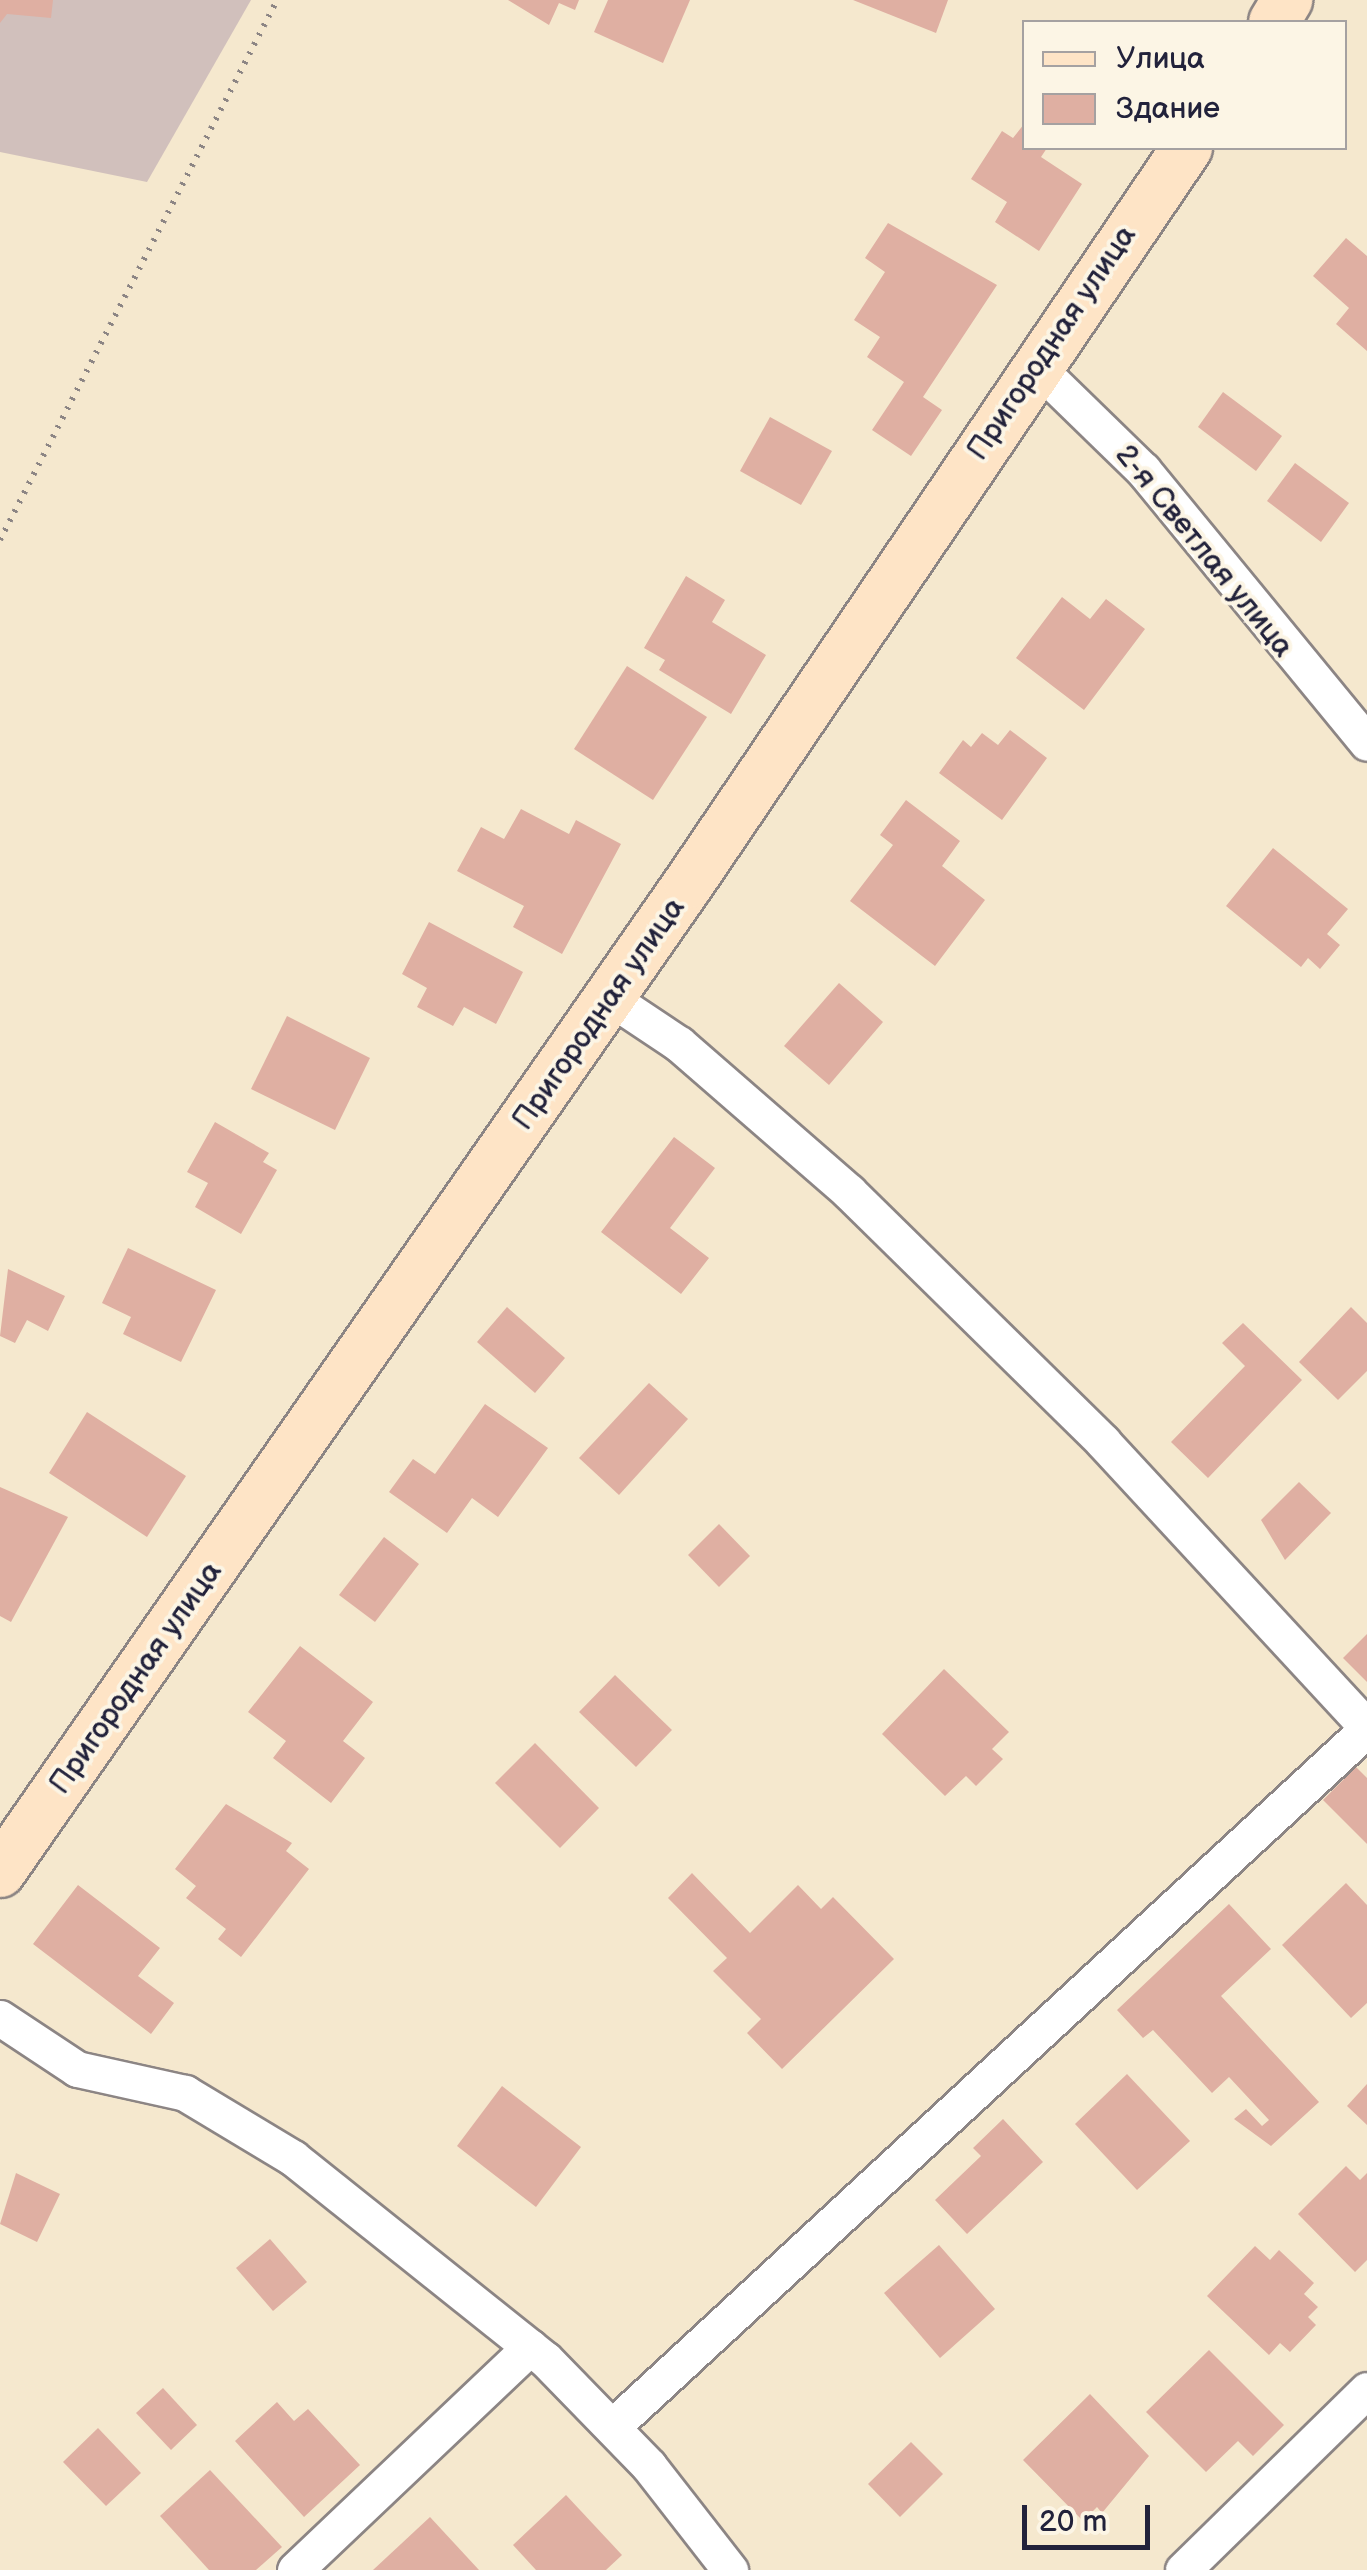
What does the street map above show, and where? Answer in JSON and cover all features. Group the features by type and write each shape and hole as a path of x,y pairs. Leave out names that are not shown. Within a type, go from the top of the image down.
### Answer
{"street":[{"name":"Пригородная улица","path":"0,1872 610,998 1035,365 1186,150"},
{"name":"2-я Светлая улица","path":"1035,365 1143,470 1367,743"},
{"path":"610,998 679,1044 849,1192 1103,1442 1367,1728 612,2427"},
{"path":"0,2018 77,2069 185,2094 293,2158 530,2347 612,2427 730,2570"},
{"path":"295,2570 530,2347"},
{"path":"1183,2570 1367,2390"}],"path":[{"path":"0,540 277,0"}],"shaded area":[{"path":"0,0 251,0 147,182 0,152"}],"building":[{"path":"0,0 53,0 51,18 7,14 0,23"},
{"path":"508,0 579,0 575,10 559,3 549,25"},
{"path":"608,0 690,0 663,63 594,32"},
{"path":"853,0 948,0 936,33"},
{"path":"1022,127 1022,150 1046,150 1041,157 1082,184 1039,251 995,222 1007,202 971,179 1002,131 1013,138"},
{"path":"888,223 997,285 923,397 942,410 911,456 872,430 904,382 867,357 880,337 854,320 885,272 865,258"},
{"path":"1346,238 1367,256 1367,351 1336,324 1349,308 1313,276"},
{"path":"1223,392 1282,436 1256,471 1198,427"},
{"path":"770,417 832,451 801,505 740,471"},
{"path":"1295,463 1349,503 1321,542 1267,501"},
{"path":"686,576 725,600 712,622 766,655 731,714 659,670 665,660 644,648"},
{"path":"1062,597 1090,619 1106,599 1145,629 1084,710 1016,658"},
{"path":"627,666 707,717 653,800 574,749"},
{"path":"1010,730 1047,758 1002,820 939,773 963,740 971,747 982,733 998,745"},
{"path":"906,800 960,841 942,866 985,900 935,966 850,901 893,845 880,835"},
{"path":"521,809 569,834 576,820 621,844 562,954 513,927 524,906 457,871 481,827 504,839"},
{"path":"1273,848 1348,909 1327,934 1340,945 1320,969 1308,958 1301,967 1226,906"},
{"path":"429,922 523,972 496,1024 464,1007 453,1026 417,1007 427,988 402,974"},
{"path":"839,983 883,1022 829,1085 784,1046"},
{"path":"287,1016 370,1058 335,1130 251,1089"},
{"path":"215,1122 269,1153 263,1162 277,1170 241,1234 195,1207 208,1183 187,1172"},
{"path":"674,1137 715,1168 670,1228 709,1258 681,1294 601,1232"},
{"path":"128,1248 216,1290 181,1362 123,1334 131,1317 102,1303"},
{"path":"8,1269 65,1296 48,1331 27,1320 15,1343 0,1336"},
{"path":"507,1307 565,1358 535,1393 477,1342"},
{"path":"1351,1307 1367,1323 1367,1371 1338,1400 1299,1362"},
{"path":"1243,1323 1302,1380 1208,1478 1171,1442 1245,1366 1222,1343"},
{"path":"649,1383 688,1419 619,1495 579,1458"},
{"path":"485,1404 548,1448 498,1517 472,1498 447,1533 389,1492 413,1459 435,1474"},
{"path":"87,1412 186,1476 147,1537 49,1473"},
{"path":"1299,1482 1331,1513 1285,1560 1261,1520"},
{"path":"0,1487 68,1517 11,1622 0,1616"},
{"path":"719,1524 750,1556 719,1587 688,1555"},
{"path":"384,1537 419,1564 375,1622 339,1595"},
{"path":"1367,1634 1367,1682 1343,1658"},
{"path":"300,1646 373,1702 343,1741 365,1758 331,1803 273,1758 286,1741 248,1712"},
{"path":"944,1669 1009,1732 992,1749 1003,1759 976,1786 966,1776 945,1796 882,1734"},
{"path":"615,1675 672,1730 636,1767 579,1712"},
{"path":"535,1743 599,1808 560,1848 495,1783"},
{"path":"1356,1767 1367,1778 1367,1844 1323,1800"},
{"path":"226,1804 292,1843 286,1851 309,1869 241,1957 218,1939 226,1929 186,1898 196,1886 175,1869"},
{"path":"692,1873 750,1933 798,1885 821,1909 833,1897 894,1959 782,2069 747,2033 761,2019 713,1971 727,1958 668,1898"},
{"path":"1346,1883 1367,1905 1367,2003 1351,2018 1282,1945"},
{"path":"78,1885 160,1948 138,1976 174,2003 151,2034 33,1944"},
{"path":"1229,1904 1271,1949 1221,1996 1319,2102 1271,2146 1234,2119 1246,2109 1262,2126 1269,2120 1229,2077 1212,2093 1153,2030 1143,2038 1117,2010"},
{"path":"1127,2074 1190,2141 1137,2190 1075,2124"},
{"path":"1367,2084 1367,2125 1347,2106"},
{"path":"502,2086 581,2147 536,2207 457,2146"},
{"path":"1003,2119 1043,2162 967,2234 935,2200 981,2156 973,2148"},
{"path":"1346,2166 1360,2180 1367,2173 1367,2260 1355,2272 1298,2214"},
{"path":"16,2173 60,2194 37,2242 0,2224"},
{"path":"270,2239 307,2282 273,2311 236,2268"},
{"path":"939,2245 995,2309 940,2358 884,2293"},
{"path":"1255,2246 1270,2260 1279,2250 1314,2283 1304,2294 1318,2307 1308,2317 1316,2325 1290,2352 1280,2343 1269,2355 1207,2296"},
{"path":"1209,2350 1284,2425 1253,2456 1238,2441 1206,2472 1146,2412"},
{"path":"163,2388 197,2425 171,2450 136,2413"},
{"path":"1090,2394 1149,2456 1102,2513 1097,2507 1083,2521 1023,2460"},
{"path":"277,2402 294,2421 308,2409 360,2465 304,2517 235,2441"},
{"path":"98,2428 141,2473 106,2506 63,2462"},
{"path":"911,2442 943,2474 900,2517 868,2484"},
{"path":"210,2470 282,2547 256,2570 209,2570 160,2516"},
{"path":"566,2495 622,2555 606,2570 536,2570 513,2545"},
{"path":"430,2517 479,2570 373,2570"}]}
